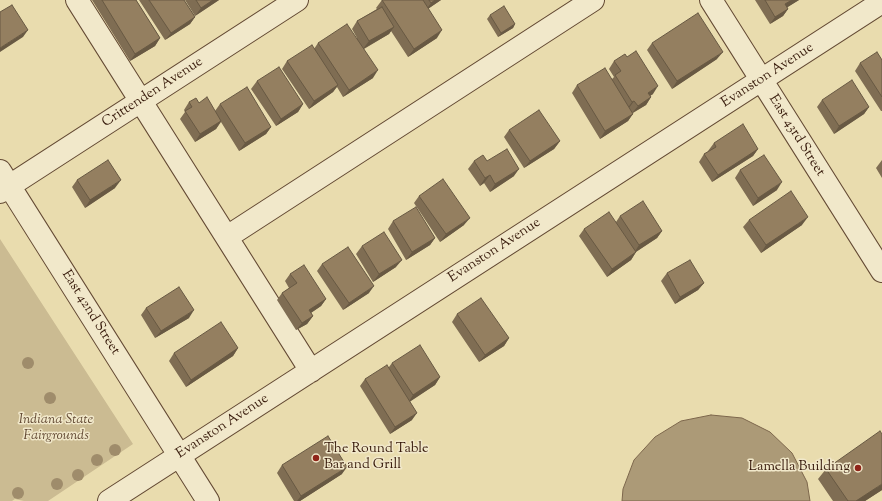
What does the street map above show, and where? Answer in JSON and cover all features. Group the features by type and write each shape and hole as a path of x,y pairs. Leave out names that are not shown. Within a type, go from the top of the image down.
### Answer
{"street":[{"path":"77,0 311,371"},
{"name":"Crittenden Avenue","path":"3,183 141,101 297,0"},
{"path":"227,237 593,0"},
{"name":"East 43rd Street","path":"711,0 882,271"},
{"name":"Evanston Avenue","path":"109,501 882,2"},
{"name":"East 42nd Street","path":"3,183 208,501"}],"green space":[{"name":"Indiana State Fairgrounds","path":"0,239 133,444 48,501 24,501 15,499 12,501 0,501"}],"shaded area":[{"path":"711,415 742,418 770,432 792,453 807,482 810,501 622,501 623,489 634,460 655,437 681,421"}],"building":[{"path":"102,0 136,0 160,38 135,54"},
{"path":"149,0 184,0 195,17 171,33"},
{"path":"196,0 213,0 201,8"},
{"path":"382,0 423,0 442,30 414,49"},
{"path":"765,0 792,0 785,4 788,9 775,17"},
{"path":"12,5 28,30 0,48 0,12"},
{"path":"504,6 515,24 501,33 490,15"},
{"path":"382,7 394,27 369,41 357,21"},
{"path":"698,13 723,52 677,81 652,43"},
{"path":"347,24 378,70 349,90 318,43"},
{"path":"312,45 338,85 314,101 287,61"},
{"path":"636,51 658,86 648,93 651,97 638,106 634,101 632,102 615,75 621,71 614,61 625,54 627,57"},
{"path":"877,52 882,60 882,97 860,63"},
{"path":"279,67 303,104 281,119 257,81"},
{"path":"605,68 633,114 605,131 577,85"},
{"path":"852,80 869,107 839,126 822,100"},
{"path":"247,87 271,127 245,143 220,104"},
{"path":"207,97 221,121 200,134 185,111 192,107 189,102 196,98 199,103"},
{"path":"539,110 560,141 530,161 509,130"},
{"path":"743,124 758,149 718,175 704,154 716,147 714,143"},
{"path":"507,149 519,169 495,184 490,175 485,178 474,161 483,155 487,161"},
{"path":"764,155 782,182 758,198 740,170"},
{"path":"108,160 121,180 90,200 77,180"},
{"path":"443,179 470,218 446,234 419,196"},
{"path":"791,191 808,217 766,245 749,220"},
{"path":"643,201 662,231 639,245 620,216"},
{"path":"416,207 435,238 412,252 393,221"},
{"path":"609,212 636,252 612,269 584,229"},
{"path":"384,232 402,260 379,274 362,246"},
{"path":"348,247 374,286 349,303 322,264"},
{"path":"690,260 704,283 680,297 667,273"},
{"path":"304,265 326,299 309,310 313,316 302,323 282,293 297,283 290,274"},
{"path":"179,287 194,310 161,331 146,308"},
{"path":"481,298 509,338 485,355 457,314"},
{"path":"221,322 238,348 191,380 174,353"},
{"path":"420,345 440,377 413,395 392,363"},
{"path":"387,365 417,413 395,427 365,379"},
{"name":"Lamella Building","path":"880,431 882,434 882,484 856,501 848,501 826,469"},
{"name":"The Round Table Bar and Grill","path":"328,436 347,467 301,496 282,465"}],"place":[{"name":"The Round Table Bar and Grill","path":"316,458"},
{"name":"Lamella Building","path":"858,468"}]}
